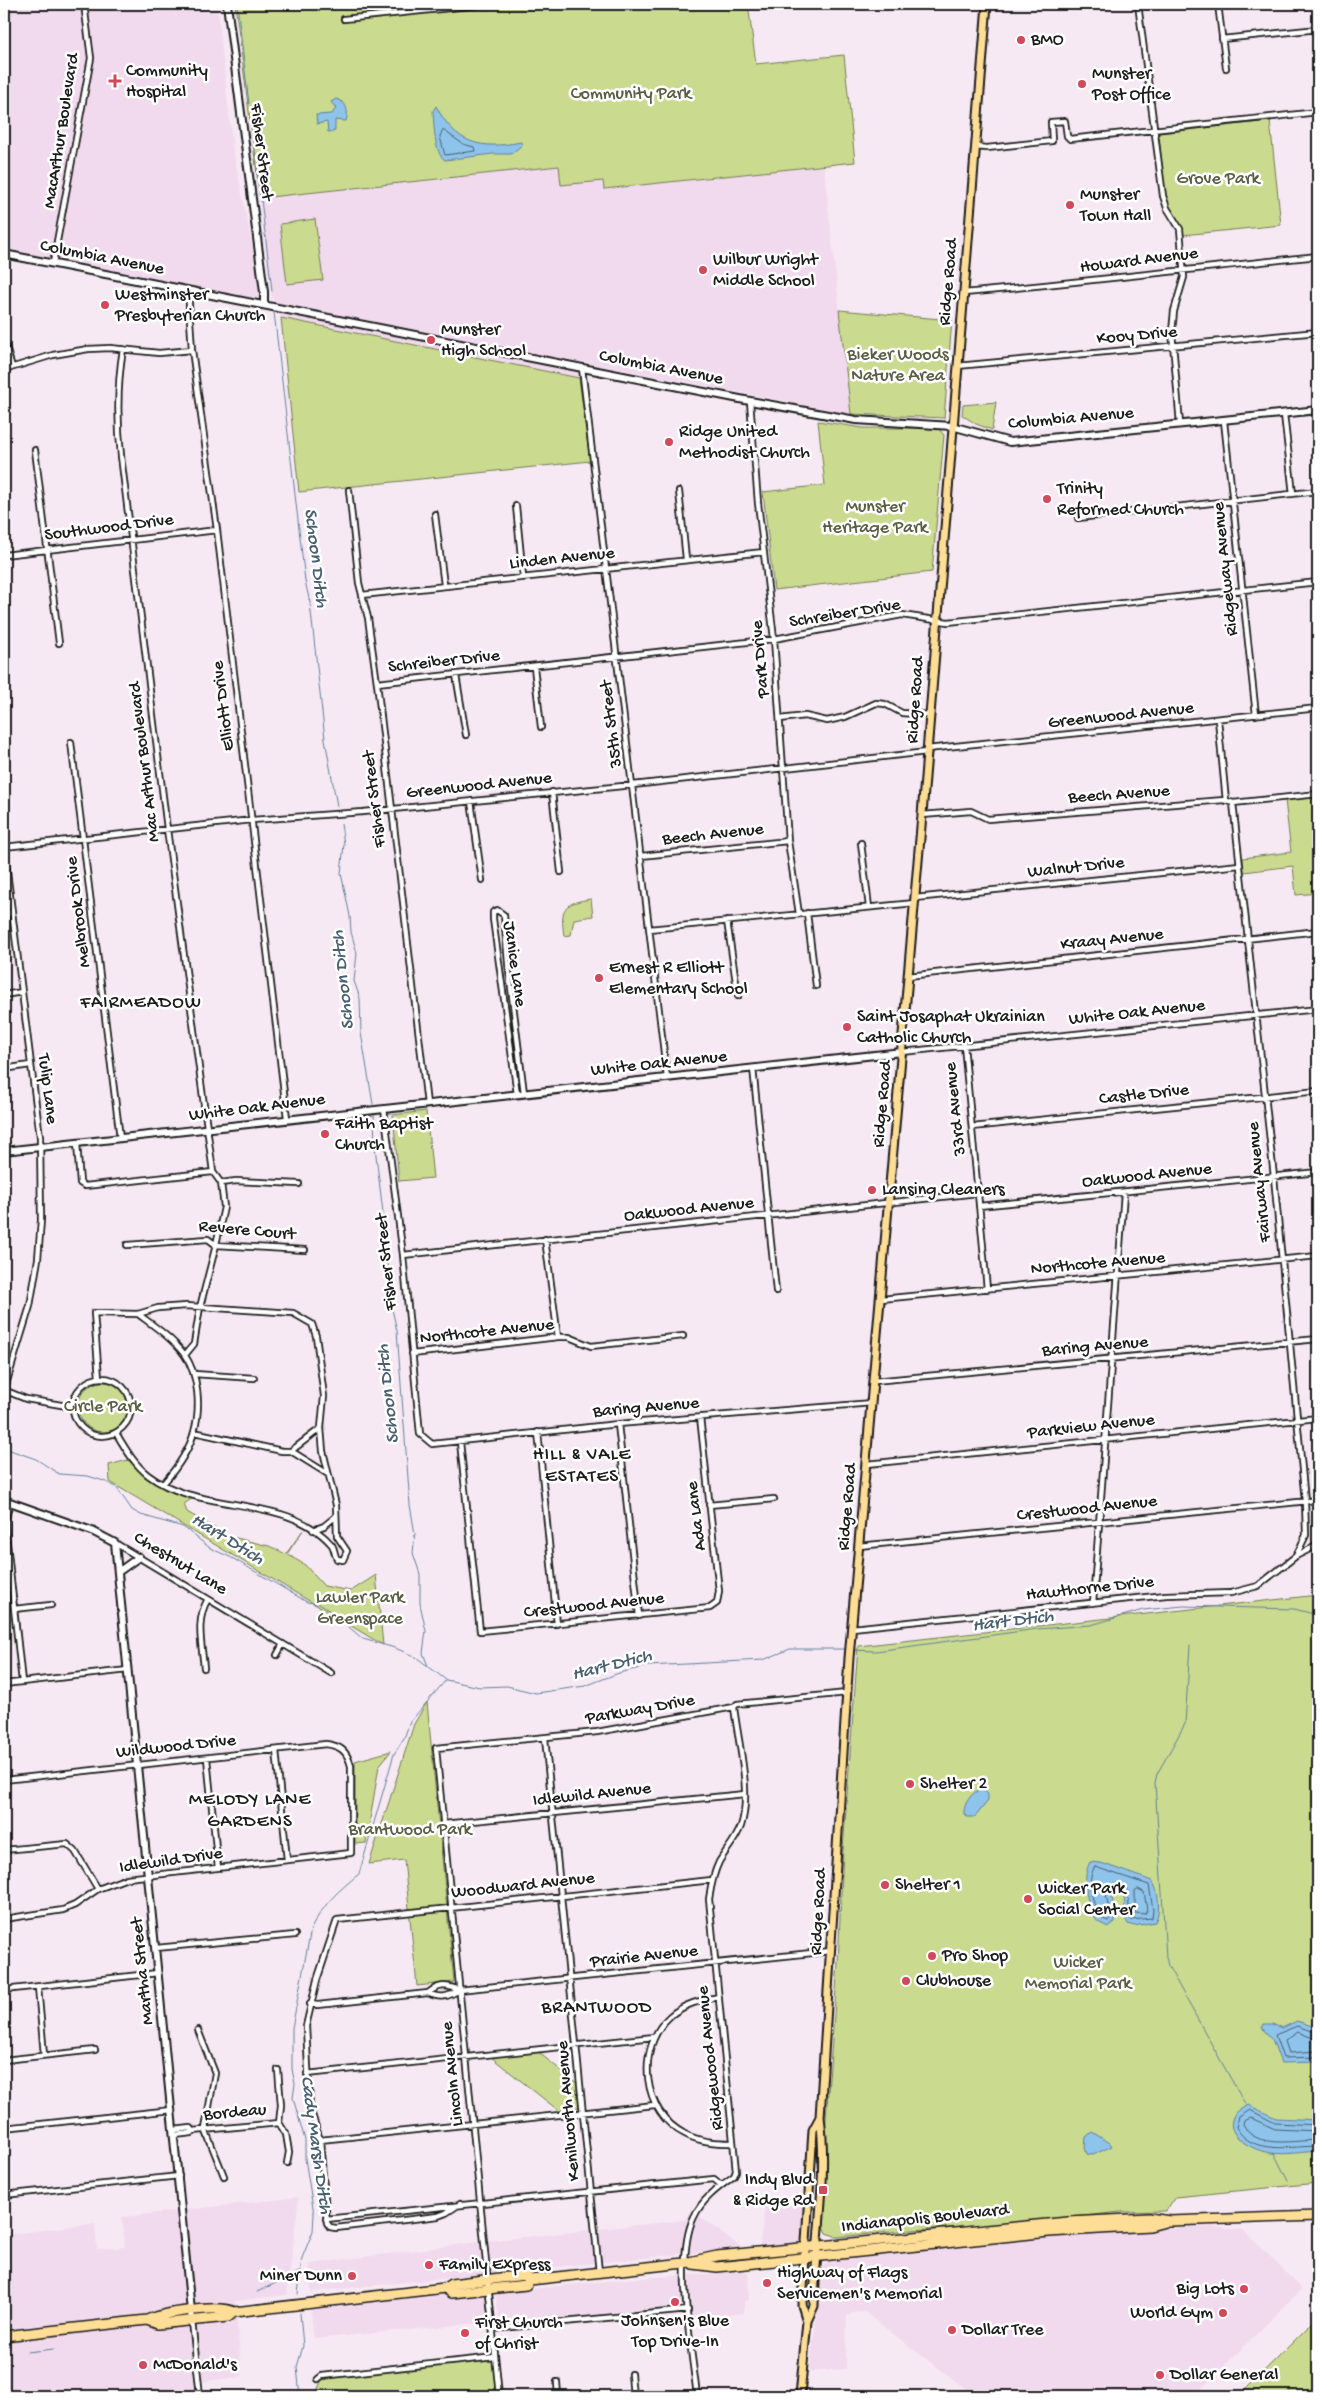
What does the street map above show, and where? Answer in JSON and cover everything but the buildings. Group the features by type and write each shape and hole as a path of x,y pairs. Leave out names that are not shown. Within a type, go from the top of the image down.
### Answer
{"highway":[{"name":"Indianapolis Boulevard","path":"147,2320 158,2324 192,2321 228,2317 234,2312 445,2288 450,2284 488,2284 525,2275 530,2280 684,2263 717,2256 1068,2222 1149,2218 1170,2221 1318,2216"},
{"name":"Indianapolis Boulevard","path":"684,2263 717,2267 1049,2232 1150,2226 1170,2221"},
{"name":"Indianapolis Boulevard","path":"4,2336 147,2320 157,2315 192,2311 227,2308 234,2312"}],"main road":[{"name":"Ridge Road","path":"800,2396 807,2321 814,2306 822,2141 820,2117 832,1951 849,1658 915,900 986,4"},
{"name":"Ridge Road","path":"807,2321 802,2305 804,2258 813,2130 820,2117"}],"street":[{"name":"MacArthur Boulevard","path":"54,263 90,69 90,52 84,4"},
{"name":"Fisher Street","path":"227,4 264,304"},
{"path":"344,19 488,4"},
{"path":"1138,4 1163,196 1167,208 1180,229 1184,282 1174,311 1174,346 1180,424"},
{"path":"1218,4 1226,68"},
{"path":"1222,39 1318,30"},
{"path":"974,147 987,148 1052,141 1051,122 1065,121 1067,136 1070,139 1318,112"},
{"name":"Columbia Avenue","path":"5,254 750,402 856,420 952,426 1010,442 1318,410"},
{"path":"4,263 5,254"},
{"name":"Howard Avenue","path":"964,293 1137,277 1182,270 1318,256"},
{"name":"Elliott Drive","path":"188,290 192,350 217,530 288,1118"},
{"name":"Kooy Drive","path":"957,366 1318,332"},
{"path":"4,341 12,367"},
{"path":"4,370 74,351 123,348 159,353 192,350"},
{"name":"Mac Arthur Boulevard","path":"123,348 118,382 118,420 166,829 213,1172"},
{"name":"35th Street","path":"582,368 667,1078"},
{"name":"Park Drive","path":"750,402 774,639 788,841 799,914"},
{"path":"1284,414 1293,494"},
{"name":"Ridgeway Avenue","path":"1224,420 1256,715"},
{"path":"35,450 59,644"},
{"name":"Fisher Street","path":"349,490 362,594 368,618 428,1104"},
{"path":"678,491 686,559"},
{"path":"1078,518 1318,491"},
{"path":"516,506 524,577"},
{"path":"435,514 444,585"},
{"name":"Southwood Drive","path":"4,555 217,530"},
{"name":"Linden Avenue","path":"362,594 764,552"},
{"name":"Schreiber Drive","path":"376,683 774,639 902,615 937,622 1318,582"},
{"path":"534,667 541,727"},
{"path":"456,675 466,735"},
{"path":"780,719 804,716 827,721 845,717 876,703 885,704 902,713 930,715"},
{"name":"Greenwood Avenue","path":"4,847 252,820 391,809 633,785 1318,708"},
{"path":"1218,719 1226,801"},
{"name":"Melbrook Drive","path":"71,742 120,1138"},
{"path":"552,792 562,872"},
{"name":"Beech Avenue","path":"922,815 971,811 988,819 1109,808 1226,801 1233,803 1318,794"},
{"path":"471,801 482,880"},
{"name":"Fairway Avenue","path":"1233,803 1274,1176 1305,1501 1306,1535 1296,1556"},
{"name":"Beech Avenue","path":"641,856 788,841"},
{"path":"860,843 869,907"},
{"name":"Tulip Lane","path":"4,847 40,1138 38,1147 41,1220 38,1259 30,1306 4,1390"},
{"name":"Walnut Drive","path":"649,929 869,907 915,900 1240,865"},
{"name":"Janice Lane","path":"497,910 504,914 520,1094 493,919 493,912 497,910"},
{"path":"4,914 12,913"},
{"path":"807,913 816,986"},
{"path":"727,921 738,996"},
{"name":"Kraay Avenue","path":"908,976 1318,931"},
{"path":"4,994 22,992"},
{"name":"White Oak Avenue","path":"4,1151 288,1118 1318,1009"},
{"name":"33rd Avenue","path":"964,1045 987,1288"},
{"path":"4,1069 30,1065"},
{"path":"753,1068 776,1291"},
{"name":"Castle Drive","path":"972,1127 1318,1091"},
{"name":"Fisher Street","path":"384,1109 403,1255 420,1434 425,1440"},
{"path":"76,1143 80,1183 85,1186 213,1172 221,1183 224,1207 216,1245 200,1306 194,1344 184,1355"},
{"name":"Oakwood Avenue","path":"979,1206 1124,1193 1318,1172"},
{"path":"221,1183 236,1181 299,1184"},
{"name":"Oakwood Avenue","path":"403,1255 978,1193"},
{"path":"1092,1603 1124,1193"},
{"name":"Revere Court","path":"127,1245 208,1239 216,1245 304,1250"},
{"path":"544,1239 558,1337"},
{"name":"Northcote Avenue","path":"881,1299 1318,1256"},
{"path":"99,1378 94,1313 138,1314 158,1308 200,1306 293,1313 312,1324 316,1336 324,1396 321,1428 328,1474 336,1505 337,1536 347,1551 343,1560 337,1559 330,1543 313,1530 274,1513 187,1493 163,1484 149,1476 137,1465 116,1433"},
{"path":"138,1314 160,1331 184,1355 194,1374 197,1413 194,1432 180,1464 163,1484"},
{"name":"Northcote Avenue","path":"412,1354 558,1337 569,1337 591,1346 683,1336"},
{"name":"Baring Avenue","path":"874,1381 1318,1338"},
{"path":"194,1374 254,1378"},
{"path":"99,1378 115,1381 127,1391 131,1406 128,1422 116,1433 106,1436 90,1434 77,1423 73,1407 75,1396 80,1387 89,1381 99,1378"},
{"path":"4,1390 26,1399 73,1407"},
{"name":"Baring Avenue","path":"425,1440 432,1444 460,1442 618,1424 872,1403"},
{"name":"Ada Lane","path":"700,1417 719,1591 717,1603 710,1608"},
{"name":"Parkview Avenue","path":"867,1464 1318,1418"},
{"path":"618,1424 639,1616"},
{"path":"291,1451 321,1428"},
{"path":"194,1432 282,1451 291,1451 328,1474"},
{"path":"538,1432 558,1624"},
{"name":"Crestwood Avenue","path":"460,1442 480,1631 710,1608"},
{"path":"709,1505 774,1499"},
{"name":"Crestwood Avenue","path":"859,1546 1318,1500"},
{"path":"7,1501 6,1534 22,1682"},
{"name":"Chestnut Lane","path":"7,1501 92,1532 115,1543 331,1673"},
{"path":"313,1530 324,1526 335,1517"},
{"name":"Martha Street","path":"115,1543 200,2396"},
{"name":"Hawthorne Drive","path":"852,1628 1166,1595 1240,1592 1258,1586 1296,1556 1318,1545"},
{"path":"118,1572 132,1560 139,1558"},
{"path":"204,1668 200,1619 202,1608 208,1599"},
{"path":"14,1609 50,1605"},
{"path":"277,1655 283,1644"},
{"path":"4,1684 128,1670"},
{"name":"Parkway Drive","path":"436,1748 598,1732 734,1707 737,1704 847,1693"},
{"name":"Ridgewood Avenue","path":"697,2396 684,2263 687,2236 694,2216 705,2200 734,2176 736,2171 709,1899 712,1880 719,1862 740,1828 744,1812 744,1794 734,1707"},
{"name":"Kenilworth Avenue","path":"545,1738 599,2272"},
{"name":"Wildwood Drive","path":"4,1780 326,1744 342,1748 348,1755 351,1766 350,1853"},
{"name":"Lincoln Avenue","path":"436,1748 499,2396"},
{"path":"276,1750 287,1860"},
{"path":"207,1758 218,1868"},
{"name":"Idlewild Avenue","path":"443,1824 744,1794"},
{"path":"4,1850 67,1844 75,1850 98,1889"},
{"name":"Idlewild Drive","path":"4,1920 63,1910 75,1905 98,1889 127,1878 350,1853"},
{"name":"Woodward Avenue","path":"310,2004 337,1920 712,1880"},
{"path":"156,1948 294,1935"},
{"name":"Prairie Avenue","path":"428,1993 437,1998 449,1996 459,1990 832,1951"},
{"path":"4,1990 158,1973"},
{"name":"Prairie Avenue","path":"310,2004 318,2006 428,1993 436,1987 448,1985 459,1990"},
{"path":"38,1987 44,2055"},
{"path":"719,1996 697,2001 682,2008 664,2022 654,2037 648,2059 647,2077 655,2105 666,2120 683,2134 704,2141 733,2143"},
{"path":"310,2004 306,2026 310,2108 320,2140 326,2219 330,2227 336,2228 438,2216 460,2204"},
{"path":"198,2030 215,2073 205,2130 224,2176"},
{"path":"307,2074 654,2037"},
{"path":"4,2060 95,2050"},
{"path":"278,2070 281,2105 279,2124 287,2139 287,2163"},
{"path":"320,2140 655,2105"},
{"path":"4,2128 172,2110"},
{"name":"Bordeau","path":"175,2133 191,2128 193,2131 279,2124"},
{"path":"4,2195 179,2176"},
{"path":"326,2219 480,2201 714,2179 721,2185"},
{"path":"492,2329 688,2310"},
{"path":"318,2379 322,2376 495,2357"},
{"path":"631,2374 633,2396"},
{"path":"557,2382 558,2396"}],"shaded area":[{"name":"Community Hospital","path":"4,4 217,4 233,149 264,304 4,253"},
{"name":"Munster High School","path":"559,166 603,181 604,189 824,166 851,414 583,362 579,378 590,461 299,492 281,318 272,297 260,198"},
{"path":"299,2197 287,2295 235,2301 242,2377 197,2382 196,2396 4,2396 4,2231 5,2235 95,2223 97,2249 125,2247 122,2217"},
{"path":"806,2205 804,2246 759,2250 765,2206"},
{"path":"691,2210 742,2248 311,2292 310,2264 485,2241 684,2220"},
{"path":"1199,2226 1244,2230 1302,2289 1194,2396 975,2396 864,2312 853,2313 847,2316 846,2369 809,2372 819,2299 820,2274 824,2265 830,2259 990,2240"},
{"path":"748,2271 749,2300 744,2301 744,2313 690,2319 689,2309 499,2327 496,2295 499,2292 625,2279"},
{"path":"444,2289 488,2290 490,2322 314,2339 310,2304"}],"green space":[{"name":"Community Park","path":"235,4 349,4 350,8 396,4 748,4 756,64 844,55 855,162 604,189 603,181 561,185 559,166 260,198"},
{"name":"Grove Park","path":"1270,121 1281,225 1183,235 1180,223 1165,202 1159,133"},
{"path":"315,219 323,280 287,284 280,224"},
{"name":"Bieker Woods Nature Area","path":"839,310 952,320 944,418 851,414"},
{"path":"281,318 579,378 590,461 299,492"},
{"path":"996,402 992,430 976,424 962,415 963,405"},
{"name":"Munster Heritage Park","path":"818,421 863,428 938,428 944,435 932,572 774,590 763,492 825,485"},
{"path":"1318,797 1318,893 1296,895 1293,866 1244,872 1243,858 1291,852 1285,800"},
{"path":"591,899 593,916 574,919 571,935 564,936 563,913 566,908 574,903"},
{"path":"426,1111 433,1178 399,1181 393,1115"},
{"name":"Circle Park","path":"98,1382 108,1382 121,1389 128,1402 128,1412 121,1425 108,1432 98,1432 89,1428 82,1421 78,1412 78,1402 82,1393 89,1386"},
{"name":"Lawler Park Greenspace","path":"128,1460 143,1474 158,1484 173,1492 193,1498 184,1504 187,1512 228,1536 269,1546 286,1554 303,1530 287,1554 305,1565 324,1586 351,1591 376,1575 383,1645 110,1482 109,1465"},
{"name":"Wicker Memorial Park","path":"1318,1595 1318,2183 1175,2197 1166,2211 1121,2212 998,2225 837,2237 827,2233 822,2222 825,2131 838,1963 843,1850 858,1646"},
{"name":"Brantwood Park","path":"427,1702 454,1982 417,1986 404,1860 369,1864 414,1724"},
{"path":"391,1751 379,1766 366,1843 355,1844 355,1761"},
{"path":"538,2052 578,2084 579,2107 559,2111 491,2057"},
{"path":"1318,2317 1318,2396 1239,2396"},
{"path":"493,2359 497,2396 315,2396 322,2379"}],"water":[{"path":"336,99 343,102 346,107 346,121 335,120 335,131 328,132 327,122 317,124 316,115 332,114 336,108 331,102"},
{"path":"436,106 452,129 471,141 493,145 521,142 522,145 511,154 493,154 445,160 441,157 435,138 433,111"},
{"path":"982,1789 988,1794 988,1801 975,1817 967,1817 964,1814 964,1810 967,1802 975,1792"},
{"path":"1090,1862 1101,1863 1152,1881 1158,1901 1158,1913 1155,1922 1134,1926 1128,1924 1123,1895 1121,1891 1116,1890 1111,1895 1116,1913 1115,1922 1108,1927 1098,1922 1091,1910 1086,1894 1086,1876"},
{"path":"1297,2021 1312,2026 1318,2022 1318,2062 1281,2063 1272,2039 1262,2028 1264,2024 1272,2024 1282,2028"},
{"path":"1248,2105 1276,2118 1318,2120 1318,2151 1288,2154 1271,2153 1264,2152 1243,2142 1233,2131 1231,2124 1236,2113"},
{"path":"1092,2132 1112,2146 1093,2155 1087,2154 1085,2148 1086,2137"}],"waterway":[{"name":"Schoon Ditch","path":"237,4 249,104"},
{"name":"Schoon Ditch","path":"252,125 272,291"},
{"name":"Schoon Ditch","path":"274,312 325,739 337,806"},
{"name":"Schoon Ditch","path":"341,824 344,844 341,873 350,916 351,932 357,953 354,981 360,998 361,1033 373,1104"},
{"name":"Schoon Ditch","path":"374,1116 375,1147 387,1245 386,1259 390,1279 390,1300 397,1331 410,1505 415,1534 413,1553 420,1574 420,1604 426,1631 423,1653 428,1666"},
{"name":"Hart Dtich","path":"4,1448 36,1459 59,1474 88,1476 116,1487 132,1510 141,1515 183,1527 210,1548 232,1558 307,1602 319,1604 363,1639 395,1648 416,1657 446,1680 480,1687 507,1686 536,1693 585,1686 619,1673 648,1666 763,1660 790,1649 846,1649"},
{"name":"Hart Dtich","path":"852,1650 876,1651 1037,1629 1091,1625 1143,1610 1183,1606 1294,1609 1318,1615"},
{"path":"1190,1645 1185,1724 1157,1774 1155,1783 1166,1957 1168,1966 1246,2106"},
{"name":"Cady Marsh Ditch","path":"298,2294 302,2258 313,2231 314,2214 305,2159 305,2140 293,2098 295,2084 292,2069 292,2028 311,1929 332,1898 359,1874 394,1754 404,1738 410,1722 446,1680"},
{"path":"1274,2153 1288,2181"},
{"path":"257,2292 301,2271"},
{"name":"Cady Marsh Ditch","path":"300,2313 303,2346 297,2367 300,2396"},
{"path":"27,2352 54,2349"}],"place":[{"name":"BMO","path":"1021,40"},
{"name":"Community Hospital","path":"115,81"},
{"name":"Munster Post Office","path":"1082,84"},
{"name":"Munster Town Hall","path":"1070,205"},
{"name":"Wilbur Wright Middle School","path":"703,270"},
{"name":"Westminster Presbyterian Church","path":"105,305"},
{"name":"Munster High School","path":"431,340"},
{"name":"Ridge United Methodist Church","path":"669,442"},
{"name":"Trinity Reformed Church","path":"1047,499"},
{"name":"Ernest R Elliott Elementary School","path":"599,978"},
{"name":"Saint Josaphat Ukrainian Catholic Church","path":"847,1027"},
{"name":"Faith Baptist Church","path":"325,1134"},
{"name":"Lansing Cleaners","path":"872,1190"},
{"name":"Shelter 2","path":"910,1784"},
{"name":"Shelter 1","path":"885,1885"},
{"name":"Wicker Park Social Center","path":"1028,1899"},
{"name":"Pro Shop","path":"932,1956"},
{"name":"Clubhouse","path":"906,1981"},
{"name":"Indy Blvd & Ridge Rd","path":"823,2190"},
{"name":"Family Express","path":"429,2265"},
{"name":"Miner Dunn","path":"352,2276"},
{"name":"Highway of Flags Servicemen's Memorial","path":"767,2283"},
{"name":"Big Lots","path":"1244,2289"},
{"name":"Johnsen's Blue Top Drive-In","path":"675,2302"},
{"name":"World Gym","path":"1223,2313"},
{"name":"Dollar Tree","path":"952,2330"},
{"name":"First Church of Christ","path":"465,2333"},
{"name":"McDonald's","path":"143,2365"},
{"name":"Dollar General","path":"1160,2375"}],"district":[{"name":"FAIRMEADOW","path":"141,1003"},
{"name":"HILL & VALE ESTATES","path":"582,1466"},
{"name":"MELODY LANE GARDENS","path":"250,1811"},
{"name":"BRANTWOOD","path":"597,2008"}]}
